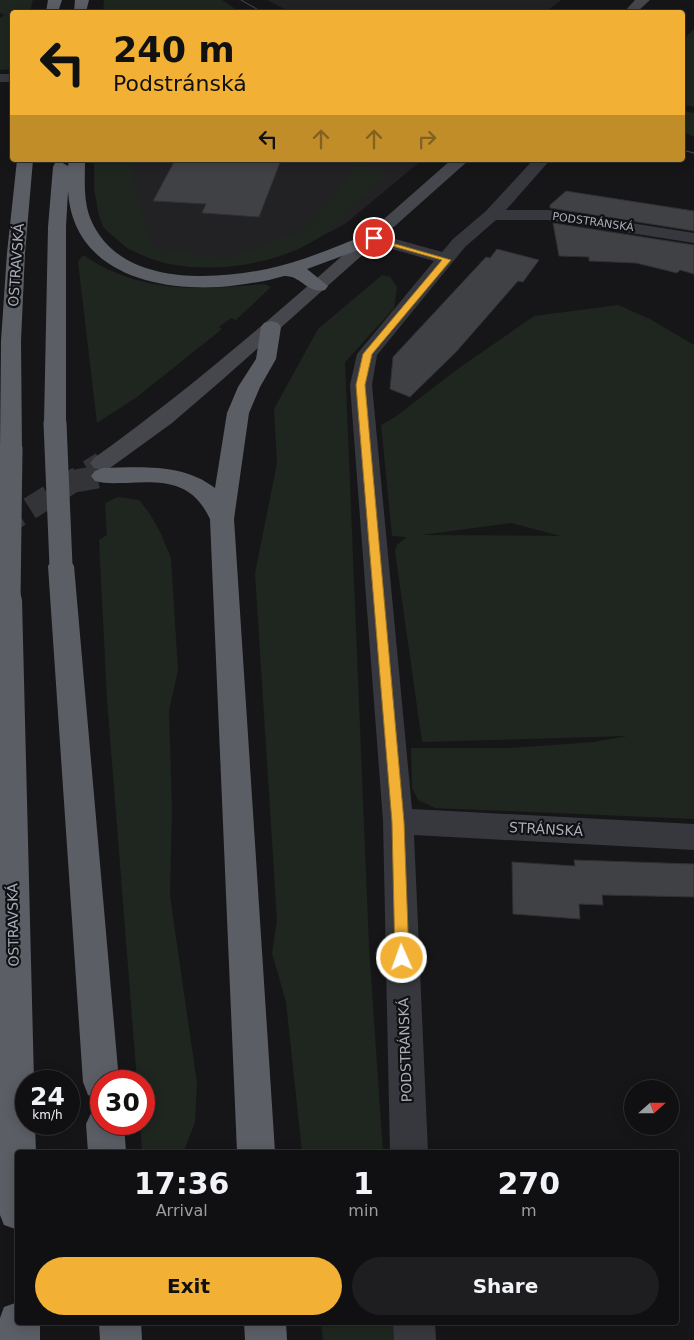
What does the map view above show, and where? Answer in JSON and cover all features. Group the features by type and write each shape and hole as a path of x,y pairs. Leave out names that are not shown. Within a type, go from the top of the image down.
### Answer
{"highway":[{"name":"OSTRAVSKÁ","path":"17,1150 9,600 10,449 11,341 16,253 25,162"},
{"path":"61,162 57,227 55,423 61,566 100,1070"},
{"path":"77,162 77,196 85,229 95,246 125,267 156,276 208,282 252,278 284,270 374,238"},
{"path":"0,243 22,189"},
{"path":"284,270 303,274 318,286"},
{"path":"256,1150 222,518 238,412 249,387 266,359 271,327"},
{"path":"102,470 156,475 194,485 210,496 222,518"},
{"path":"0,559 9,600"},
{"path":"105,1135 107,1150"},
{"path":"19,1325 19,1340"},
{"path":"120,1325 122,1340"},
{"path":"265,1325 266,1340"}],"main road":[{"path":"632,10 643,0"},
{"path":"102,470 271,327 459,162"}],"street":[{"name":"PODSTRÁNSKÁ","path":"408,1150 398,822 361,385 367,354 447,260 459,243 492,215 540,162"},
{"name":"PODSTRÁNSKÁ","path":"492,215 548,215 694,238"},
{"path":"374,238 447,260"},
{"name":"STRÁNSKÁ","path":"398,822 694,838"},
{"path":"414,1325 415,1340"}],"shaded area":[{"path":"0,0 33,0 30,10 10,10 10,69 0,70 0,18 5,15 0,13"},
{"path":"104,0 222,0 237,10 103,10"},
{"path":"267,0 561,0 548,10 286,10"},
{"path":"694,29 694,107 685,105 685,37"},
{"path":"685,111 694,113 694,137 685,133"},
{"path":"94,162 420,162 345,224 296,250 254,263 212,267 192,267 164,263 128,249 103,227 94,191"},
{"path":"94,162 129,162 144,223 152,247 229,259 305,228 360,164 385,175 333,227 309,244 296,250 253,263 229,267 204,268 180,266 157,261 136,252 118,240 107,231 101,221 95,185"},
{"path":"83,255 110,270 132,279 151,283 188,288 264,284 271,287 236,320 231,318 219,327 222,329 137,397 97,423 78,262"},
{"path":"382,275 390,277 397,287 394,308 345,362 369,946 383,1150 302,1150 286,1002 272,953 277,920 255,573 277,463 274,409 318,329"},
{"path":"618,305 650,319 694,345 694,819 435,808 418,800 412,788 411,748 510,748 594,742 627,736 422,742 395,551 397,545 407,537 392,536 381,425 395,417 459,368 534,316","holes":["511,523 561,536 421,535"]},
{"path":"118,497 139,500 150,514 171,558 178,670 169,711 172,808 170,896 197,1083 195,1122 184,1150 142,1150 141,1135 155,1135 155,1070 136,1070 107,699 99,540 107,535 105,503"},
{"path":"321,1325 394,1325 395,1340 323,1340"}],"building":[{"path":"174,162 280,162 259,217 202,213 206,204 153,201"},
{"path":"566,191 694,211 694,231 550,208 550,205"},
{"path":"553,223 694,245 694,274 680,270 677,273 636,263 589,261 589,257 559,256"},
{"path":"497,249 539,260 523,282 518,281 457,351 410,397 390,389 393,357 486,257 490,258"},
{"path":"574,860 694,864 694,897 602,895 603,905 579,904 580,919 513,914 512,862 575,866"}],"tunnel":[{"path":"0,527 102,463"},
{"path":"75,481 103,476"}],"tram line":[{"path":"241,0 258,10"},
{"path":"685,151 694,153"}],"route":[{"path":"374,238 447,260 367,354 361,385 398,822 402,958"}]}
